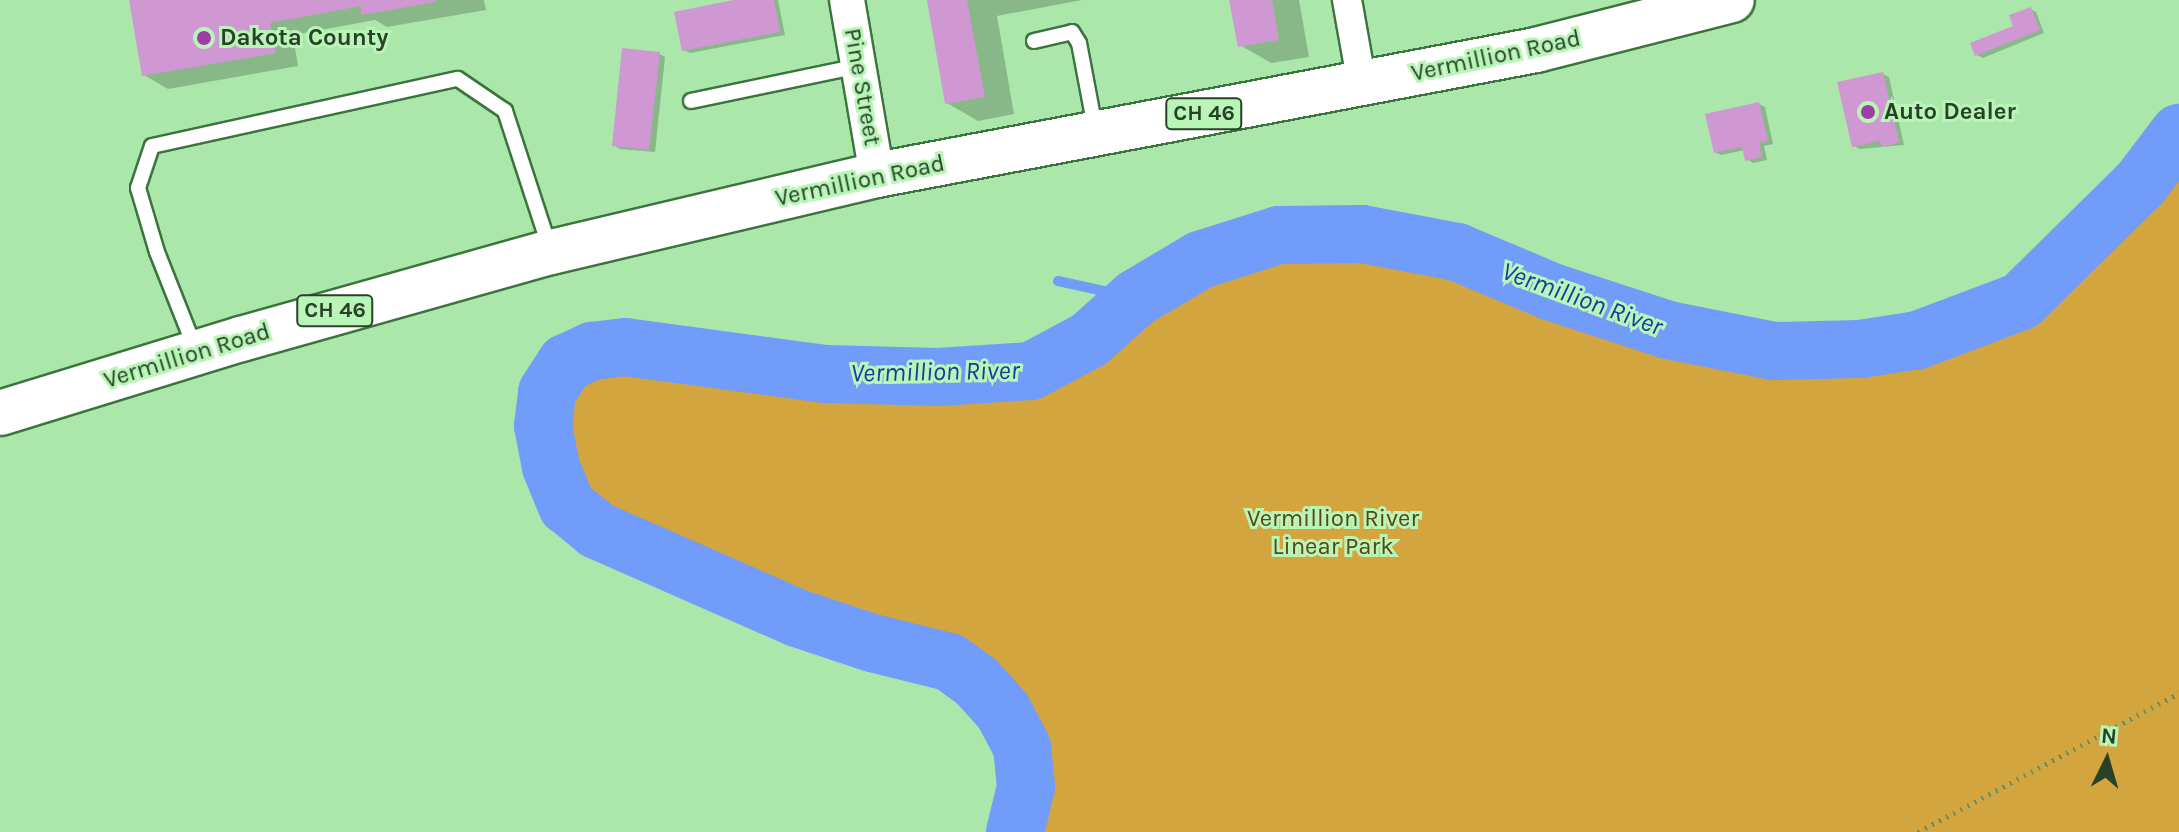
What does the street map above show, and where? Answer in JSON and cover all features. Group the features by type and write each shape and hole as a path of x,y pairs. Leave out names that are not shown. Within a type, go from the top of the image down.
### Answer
{"main road":[{"name":"Vermillion Road","path":"0,413 197,352 551,252 877,175 1536,50 1732,0"}],"street":[{"name":"Pine Street","path":"847,0 877,175"},
{"path":"1347,0 1362,84"}],"lane":[{"path":"1034,41 1072,32 1079,43 1096,134"},
{"path":"691,101 858,66"},
{"path":"197,352 157,252 138,188 152,146 458,79 505,111 551,252"}],"path":[{"path":"1918,832 2179,693"}],"green space":[{"name":"Vermillion River Linear Park","path":"2179,133 2179,832 1015,832 1026,787 1022,747 1003,711 977,682 949,662 872,643 797,618 597,530 567,506 551,467 543,426 547,392 566,363 592,351 625,347 825,374 938,377 1031,371 1089,340 1136,298 1200,260 1279,235 1362,234 1457,252 1552,292 1667,330 1774,351 1860,349 1918,340 2021,301 2141,183"}],"building":[{"name":"Dakota County","path":"129,0 436,2 361,15 361,6 270,23 276,53 142,76"},
{"path":"733,0 774,0 780,32 682,51 674,12"},
{"path":"927,0 967,0 985,97 945,104"},
{"path":"1229,0 1272,0 1279,40 1238,47"},
{"name":"Auto Dealer","path":"2031,7 2040,30 1975,56 1970,43 2013,26 2009,15"},
{"path":"622,48 660,52 649,150 612,146"},
{"name":"Auto Dealer","path":"1883,72 1899,142 1882,147 1880,141 1852,147 1837,82"},
{"path":"1759,102 1768,141 1759,143 1762,157 1745,161 1742,147 1714,153 1705,114"}],"waterway":[{"name":"Vermillion River","path":"1015,832 1026,787 1022,747 1003,711 977,682 949,662 872,643 797,618 597,530 567,506 551,467 543,426 547,392 566,363 592,351 625,347 825,374 938,377 1031,371 1089,340 1136,298 1200,260 1279,235 1362,234 1457,252 1552,292 1668,330 1774,351 1860,349 1918,340 2021,301 2141,183 2179,133"},
{"path":"1058,281 1136,298"}],"place":[{"name":"Dakota County","path":"204,38"},
{"name":"Auto Dealer","path":"1868,112"}]}
